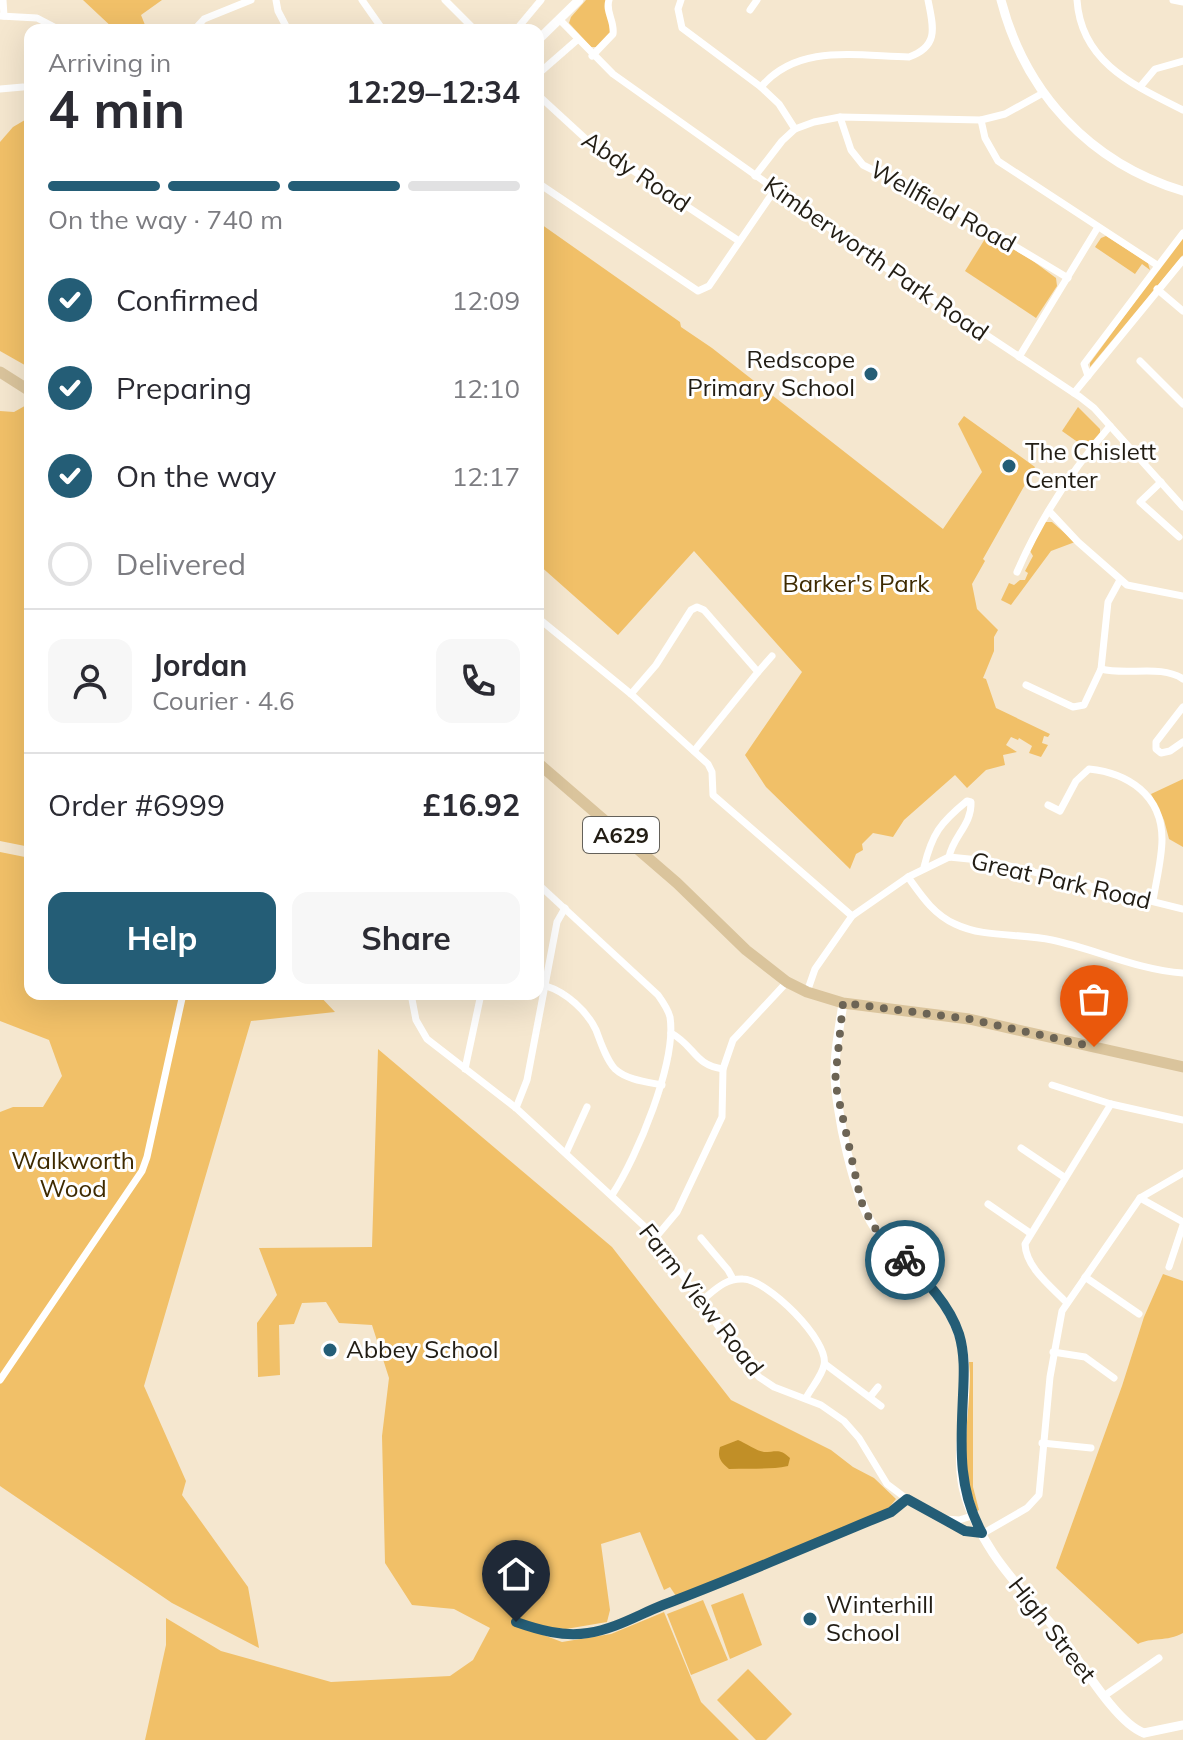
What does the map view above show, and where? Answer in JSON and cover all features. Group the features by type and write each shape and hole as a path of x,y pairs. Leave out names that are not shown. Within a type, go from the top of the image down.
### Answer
{"main road":[{"path":"0,372 24,387"},
{"name":"A629","path":"544,768 677,883 746,950 787,982 807,992 843,1003 969,1019 1183,1067"}],"street":[{"path":"3,0 2,16 37,18 48,24"},
{"path":"199,24 204,19 251,0"},
{"path":"276,0 285,24"},
{"path":"362,0 379,24"},
{"path":"445,0 469,24"},
{"path":"521,24 541,0"},
{"path":"544,35 579,0"},
{"path":"592,56 613,34 613,21 607,8 609,0"},
{"path":"681,0 678,9 682,28 761,87 779,104 795,129"},
{"path":"761,87 785,65 813,56 909,57 918,53 925,49 932,37 928,0"},
{"path":"1001,0 1024,64 1043,93 1075,129 1118,162 1183,191"},
{"path":"1077,0 1078,19 1094,52 1116,72 1183,110"},
{"path":"1173,0 1183,2"},
{"path":"750,10 757,1 765,8"},
{"name":"Kimberworth Park Road","path":"560,20 613,74 774,191 1074,393 1110,426 1183,507"},
{"path":"544,69 577,40"},
{"path":"1140,87 1155,69 1183,61"},
{"path":"0,89 23,87"},
{"path":"755,176 771,153 795,129 814,122 840,117 981,120 1005,114 1043,93"},
{"name":"Abdy Road","path":"544,101 587,140 739,241"},
{"name":"Wellfield Road","path":"840,117 851,150 863,165 963,215 1068,278"},
{"path":"981,120 985,138 998,161 1157,265"},
{"path":"544,187 698,291 709,286 774,191"},
{"path":"1019,357 1098,227"},
{"path":"1088,376 1084,364 1183,233"},
{"path":"1074,393 1183,260"},
{"path":"1157,289 1183,311"},
{"path":"1140,361 1182,402"},
{"path":"1017,572 1034,533 1090,450 1110,426"},
{"path":"1161,482 1140,502 1179,537"},
{"path":"1049,511 1127,585 1183,596"},
{"path":"1026,685 1073,707 1084,705 1101,669 1108,602 1120,580"},
{"path":"631,694 656,665 691,610 697,607 704,610 758,672"},
{"path":"544,623 631,694 708,764 712,772 713,795 852,916"},
{"path":"694,751 772,656"},
{"path":"1101,669 1113,672 1173,672 1183,679"},
{"path":"1183,707 1156,742 1156,749 1161,753 1170,751 1183,742"},
{"path":"1048,805 1060,811 1076,781 1089,769 1112,771 1146,794 1161,825 1162,840 1153,901"},
{"path":"924,867 931,837 959,807 967,801 971,802 972,813 952,844 949,857"},
{"name":"Great Park Road","path":"807,992 815,969 852,916 924,867 949,857 989,861 1183,909"},
{"path":"908,877 936,913 956,925 976,931 1048,939 1183,973"},
{"path":"544,889 658,995 667,1010 671,1033 662,1085 612,1195"},
{"path":"544,996 557,922 565,908"},
{"path":"656,1237 677,1212 722,1117 723,1069 727,1053 739,1030 787,982"},
{"path":"546,986 557,989 588,1017 614,1068 624,1075 662,1085"},
{"path":"0,1380 142,1171 182,1000"},
{"name":"Farm View Road","path":"412,1000 420,1030 427,1039 516,1108 656,1237 732,1346 759,1377 774,1387 806,1398 851,1427 887,1484 907,1499 965,1531 982,1533"},
{"path":"465,1069 480,1000"},
{"path":"516,1108 527,1080 543,1000"},
{"name":"High Street","path":"843,1003 835,1082 861,1201 878,1231 936,1293 954,1322 962,1345 961,1464 964,1490 972,1516 1006,1572 1057,1631 1104,1696 1142,1736"},
{"path":"671,1033 684,1041 709,1067 723,1069"},
{"path":"1052,1085 1111,1104 1183,1120"},
{"path":"1067,1303 1028,1259 1025,1244 1111,1104"},
{"path":"566,1153 587,1107"},
{"path":"1021,1148 1064,1177"},
{"path":"982,1533 1036,1500 1040,1491 1042,1443 1053,1352 1058,1321 1067,1303 1140,1198 1183,1173"},
{"path":"1140,1198 1183,1223 1169,1267"},
{"path":"988,1204 1030,1233"},
{"path":"705,1240 733,1279"},
{"path":"1085,1277 1139,1314"},
{"path":"701,1301 728,1280 757,1281 771,1290 820,1346 825,1364 881,1406"},
{"path":"1053,1352 1085,1357 1114,1378"},
{"path":"806,1398 825,1364"},
{"path":"870,1397 878,1387"},
{"path":"1042,1443 1091,1448"},
{"path":"516,1622 538,1630 569,1635 619,1626 658,1607 891,1512 907,1499"},
{"path":"942,1519 959,1520 972,1516"},
{"path":"1104,1696 1159,1658"},
{"path":"1142,1736 1183,1725"}],"green space":[{"path":"83,0 162,0 141,15 145,24 109,24"},
{"path":"586,0 607,0 610,33 597,47 591,47 569,23"},
{"path":"24,121 24,365 0,351 0,142 13,127"},
{"name":"Barker's Park","path":"544,226 680,322 681,327 943,529 982,472 958,424 964,416 1035,467 972,584 977,609 998,630 994,637 994,651 983,678 996,708 1050,734 1044,736 1042,743 1048,745 1041,757 1029,753 1032,746 1011,737 1006,745 1017,752 1003,755 1005,765 986,770 967,788 955,775 904,820 893,837 873,833 862,844 863,850 856,854 850,869 766,787 745,755 802,672 694,551 618,635 544,569"},
{"path":"988,234 1056,278 1057,286 1036,318 965,271"},
{"path":"1106,236 1148,263 1150,270 1142,264 1135,274 1095,247"},
{"path":"1183,236 1183,255 1090,367 1090,363"},
{"path":"24,406 24,846 0,841 0,411 14,412"},
{"path":"1078,407 1100,429 1086,448 1062,431"},
{"path":"1045,522 1052,522 1075,542 1051,551 1011,605 1001,600 1009,583 1014,585 1025,580 1028,573 1025,571 1033,556 1030,551"},
{"path":"1183,779 1183,847 1169,839 1164,820 1151,794"},
{"name":"Walkworth Wood","path":"0,852 24,857 24,1000 324,1000 335,1012 251,1021 144,1386 186,1481 182,1495 248,1587 259,1648 172,1603 0,1486 0,1112 13,1107 43,1107 62,1076 49,1040 0,1021"},
{"path":"378,1049 612,1247 731,1400 831,1450 874,1478 896,1499 883,1515 705,1589 676,1596 670,1587 664,1590 640,1532 601,1544 610,1610 607,1622 566,1629 517,1625 562,1642 611,1634 664,1612 701,1702 739,1740 145,1740 166,1645 166,1618 221,1651 331,1682 450,1676 473,1660 490,1628 454,1609 412,1605 385,1563 382,1436 389,1378 372,1325 339,1323 326,1302 302,1303 294,1324 279,1325 280,1375 258,1377 257,1323 277,1295 259,1248 372,1247"},
{"path":"1163,1274 1183,1281 1183,1633 1138,1644 1056,1568 1144,1317"},
{"path":"969,1362 973,1362 973,1487 977,1511 965,1472"},
{"path":"743,1593 762,1645 730,1659 711,1605"},
{"path":"703,1600 728,1660 691,1675 667,1614"},
{"path":"748,1669 792,1714 766,1740 756,1740 717,1700"}],"shaded area":[{"path":"738,1440 764,1452 783,1453 790,1458 788,1466 729,1469 720,1460 720,1447"}],"way so far":[{"path":"905,1260 873,1226 861,1201 836,1095 835,1067 843,1003 969,1019 1094,1047"}],"place":[{"name":"Redscope Primary School","path":"871,374"},
{"name":"The Chislett Center","path":"1009,466"},
{"name":"Abbey School","path":"330,1350"},
{"name":"Winterhill School","path":"810,1619"}],"route":[{"path":"516,1622 538,1630 569,1635 619,1626 658,1607 891,1512 907,1499 965,1531 982,1533 972,1516 961,1474 962,1345 946,1307 905,1260"}]}
